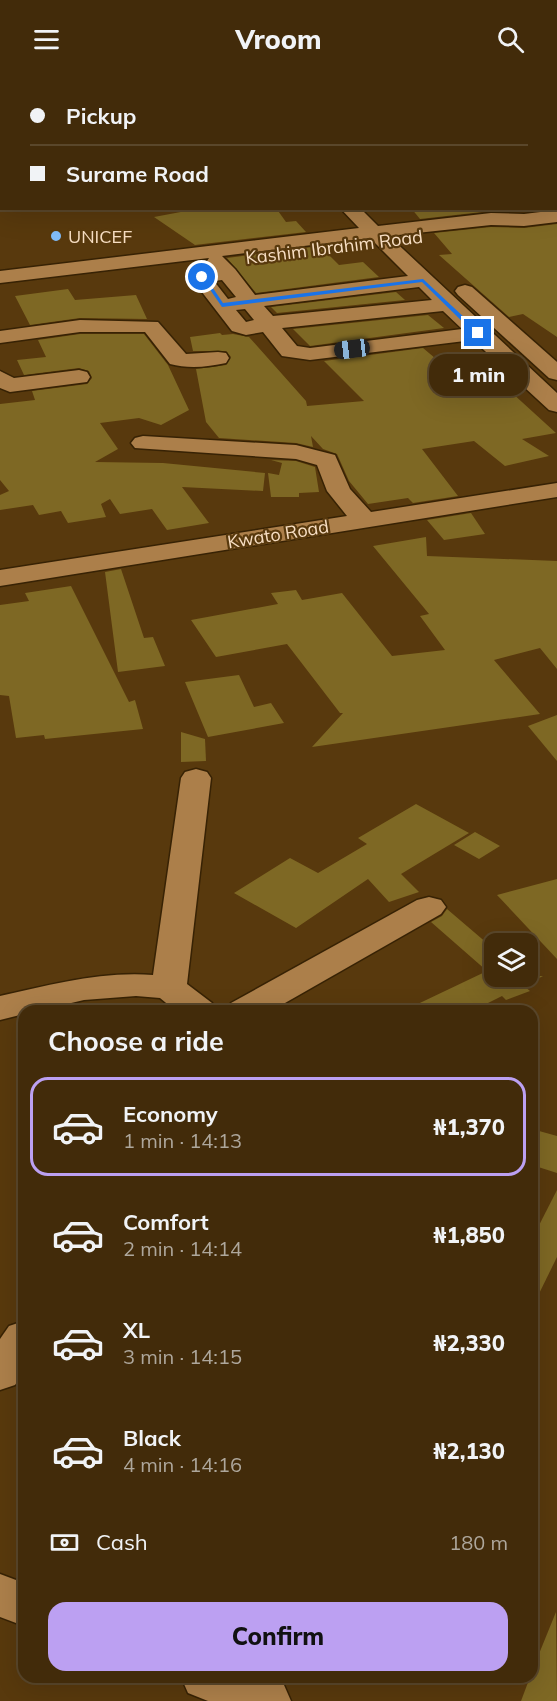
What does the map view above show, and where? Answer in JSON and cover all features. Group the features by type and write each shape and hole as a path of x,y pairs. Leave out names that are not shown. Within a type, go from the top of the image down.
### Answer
{"street":[{"name":"Kashim Ibrahim Road","path":"0,288 223,267 378,227 449,228 502,225 557,216"},
{"path":"321,243 347,227 449,228 437,269 449,304 557,405"},
{"path":"378,227 437,269 557,373"},
{"name":"Kashim Ibrahim Road","path":"0,277 321,243"},
{"path":"449,304 266,323 250,329 239,327 202,277 223,267 266,323 290,351 297,354 478,333"},
{"path":"222,305 437,269"},
{"path":"0,337 80,326 151,326 178,359 184,362 218,358"},
{"path":"0,378 10,385 79,377"},
{"path":"143,443 315,455 327,460 339,491 365,520"},
{"name":"Kwato Road","path":"0,578 557,490"},
{"path":"169,988 196,778"},
{"path":"255,1005 429,907"},
{"path":"0,1008 84,989 136,985 169,988 191,1005"},
{"path":"0,1373 18,1347"},
{"path":"0,1595 18,1602"},
{"path":"221,1683 266,1701"}],"building":[{"path":"191,210 277,210 286,222 296,221 306,232 195,245 154,217"},
{"path":"413,210 538,210 491,211 420,219"},
{"path":"557,224 557,337 523,314 509,317 439,255 452,254 434,233 491,227 524,228"},
{"path":"320,246 339,265 363,262 379,277 256,293 227,258"},
{"path":"68,289 75,300 136,295 147,319 80,318 30,325 15,296"},
{"path":"396,292 405,300 277,313 271,307"},
{"path":"428,315 444,328 310,346 293,329"},
{"path":"220,333 249,337 306,401 307,406 364,401 324,361 423,348 454,374 490,369 517,392 511,392 556,433 522,439 549,456 505,466 474,441 422,449 458,496 413,503 408,498 368,504 349,481 337,454 323,449 311,436 313,447 296,443 219,438 206,422 196,369 226,365 231,357 226,351 193,351 190,337"},
{"path":"80,334 144,334 168,365 189,410 161,425 139,418 100,423 118,449 95,462 163,463 265,473 263,491 182,487 209,523 167,530 152,509 120,514 110,499 101,504 106,517 68,523 61,511 39,515 33,505 0,510 0,495 9,491 0,480 0,404 35,400 32,391 87,384 92,378 89,371 79,368 24,375 17,360 46,357 38,340"},
{"path":"271,460 296,461 315,467 319,492 299,493 299,497 271,497 268,473 279,475 282,463"},
{"path":"471,513 485,534 444,540 427,520"},
{"path":"426,537 427,556 557,561 557,669 540,648 494,660 540,714 312,747 343,713 340,713 287,644 216,657 191,620 278,604 271,593 296,590 302,600 342,593 392,656 445,650 420,616 429,614 373,546"},
{"path":"121,569 144,638 153,637 165,666 118,672 105,572"},
{"path":"71,586 129,702 135,700 143,729 45,739 44,735 16,738 9,696 0,695 0,605 29,601 25,593"},
{"path":"239,675 254,707 271,703 284,723 208,737 185,682"},
{"path":"557,715 557,761 528,726"},
{"path":"181,732 205,739 206,761 181,762"},
{"path":"416,804 469,833 401,874 419,892 389,902 368,879 296,928 234,893 290,858 318,873 367,844 358,838"},
{"path":"475,832 500,846 479,859 454,845"},
{"path":"557,879 557,959 538,939 538,933 533,933 497,895"},
{"path":"447,909 484,941 484,968 431,922 442,916"},
{"path":"484,972 484,987 525,987 530,991 506,1000 502,996 484,1005 416,1005"},
{"path":"538,1131 557,1136 557,1173 538,1167"},
{"path":"557,1190 557,1257 538,1296 538,1227"},
{"path":"556,1612 557,1701 521,1701 528,1683 538,1683 538,1656"}],"place":[{"name":"UNICEF","path":"56,236"}],"route":[{"path":"202,277 222,305 423,280 478,333"}]}
